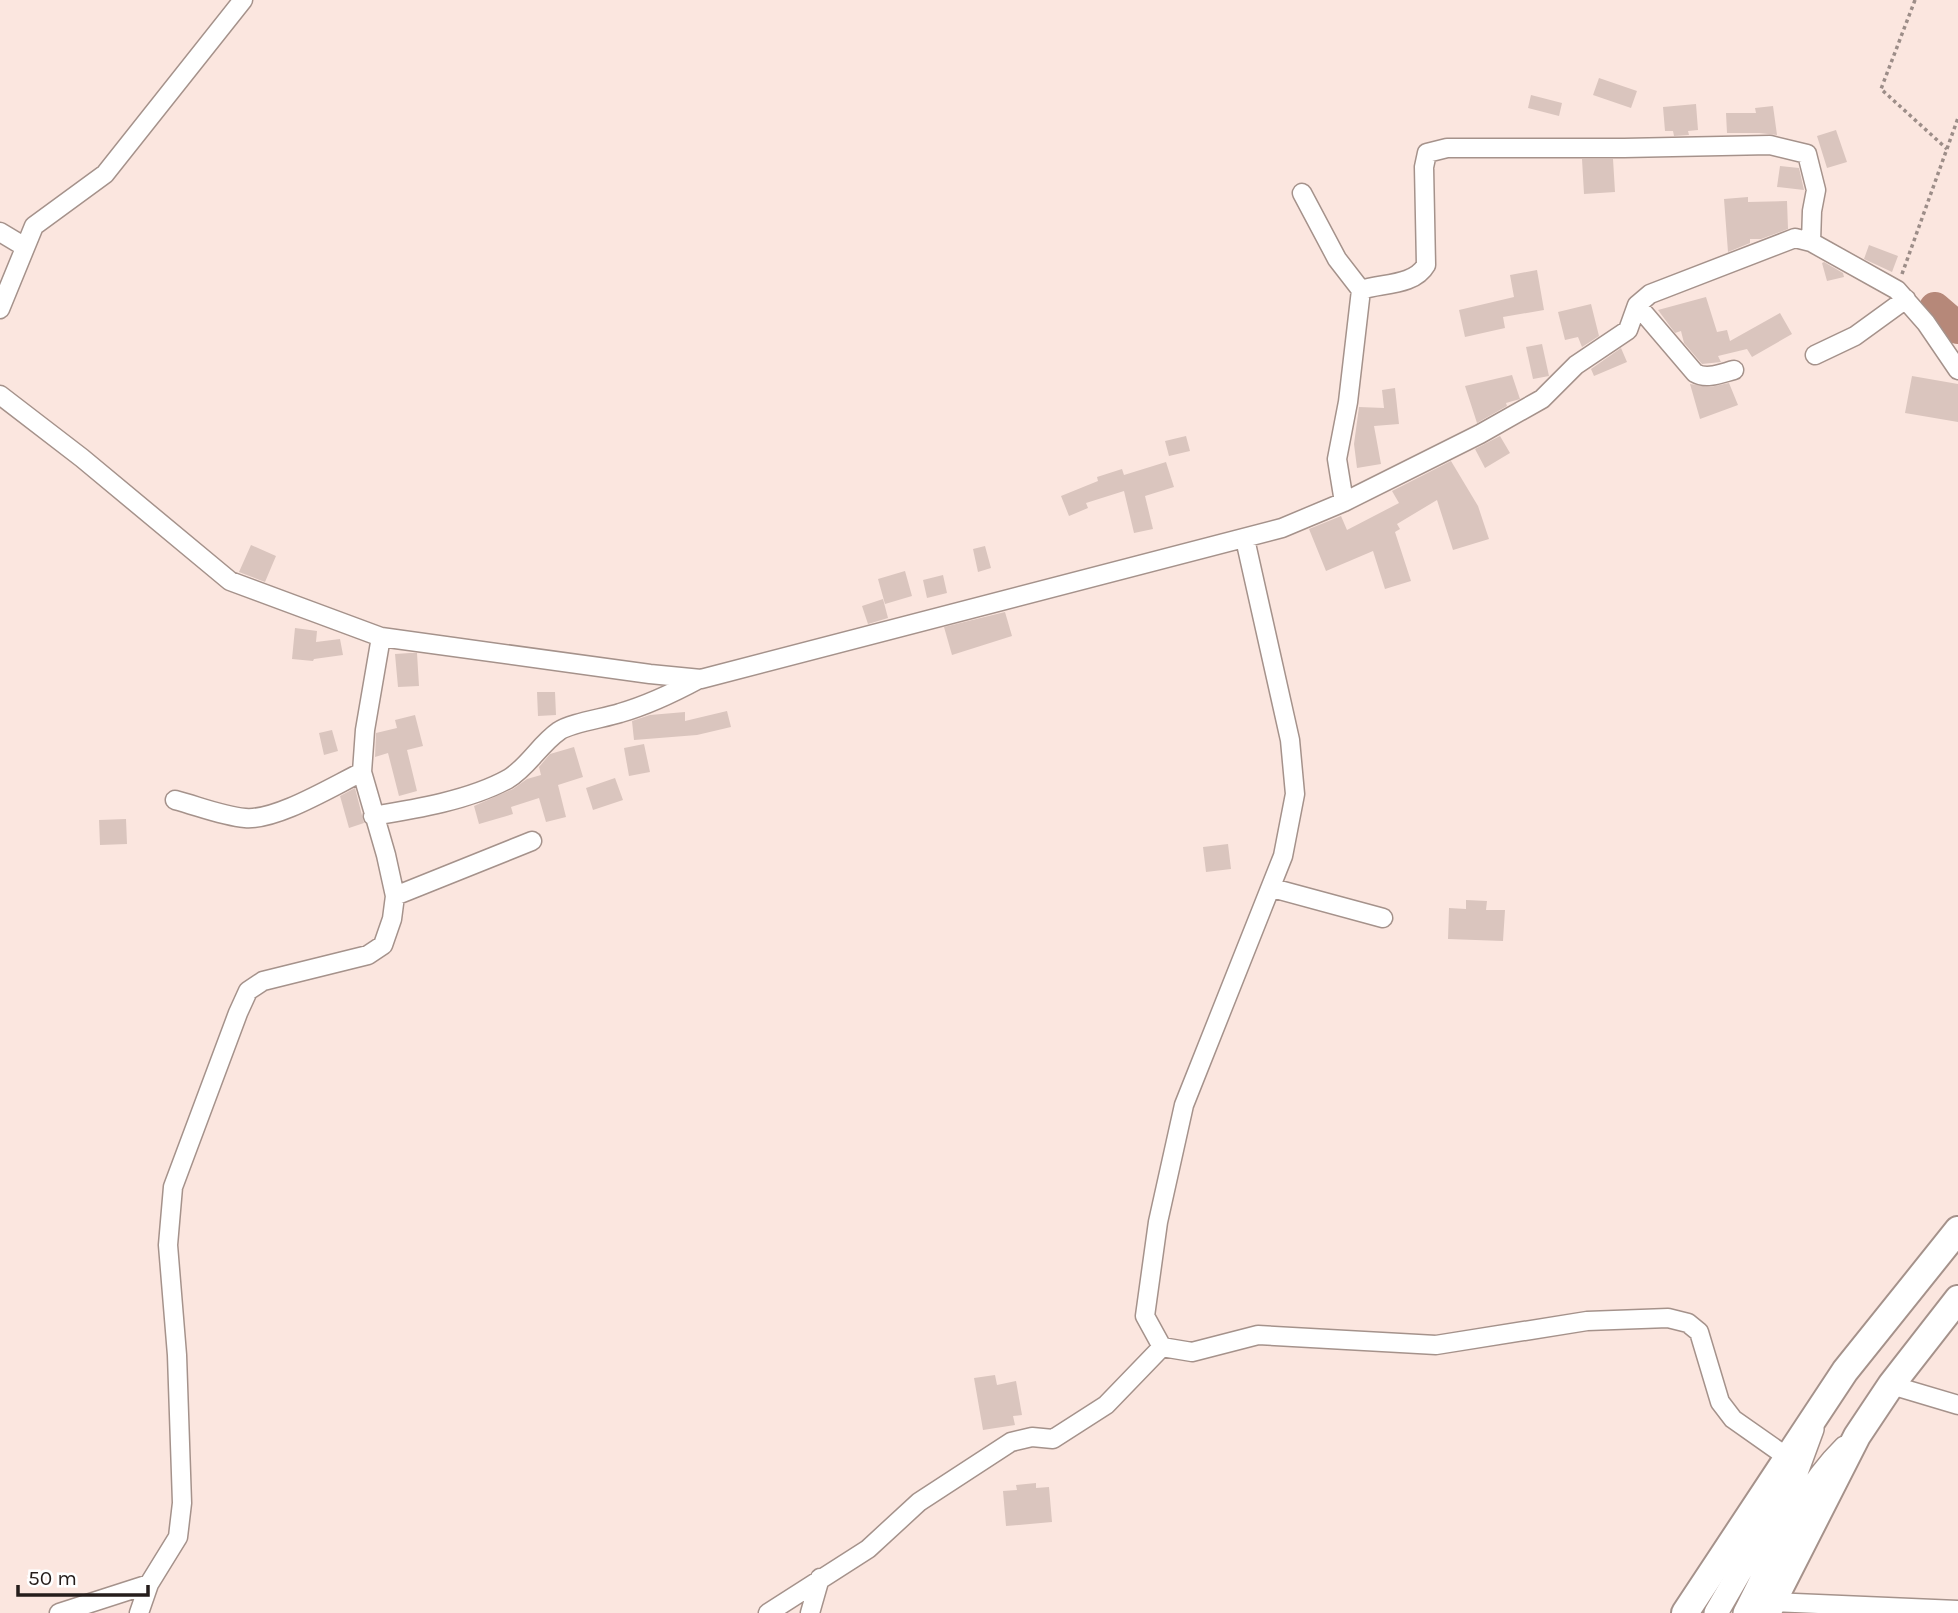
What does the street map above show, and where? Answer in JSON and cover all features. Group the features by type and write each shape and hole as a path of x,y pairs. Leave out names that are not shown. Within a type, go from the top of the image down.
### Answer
{"highway":[{"path":"1685,1613 1845,1371 1958,1230"},
{"path":"1770,1607 1857,1436 1891,1385 1958,1299"}],"main road":[{"path":"1745,1613 1786,1514 1819,1410"},
{"path":"1716,1613 1786,1514 1857,1436"}],"street":[{"path":"0,309 34,226 105,174 243,0"},
{"path":"1361,290 1420,275 1426,265 1424,167 1427,153 1447,148 1770,145 1807,154 1816,190 1811,242"},
{"path":"1302,193 1337,259 1361,290 1348,402 1337,459 1344,502"},
{"path":"0,232 25,247"},
{"path":"373,816 445,802 508,779 560,730 658,700 701,679 1282,528 1344,502 1480,435 1542,399 1576,365 1628,330 1637,305 1650,294 1795,238 1811,242 1901,295 1926,323 1958,370"},
{"path":"1815,355 1855,336 1901,295"},
{"path":"1637,305 1695,373 1709,376 1734,370"},
{"path":"0,395 82,458 230,581 381,637 701,679"},
{"path":"1162,1347 1145,1316 1158,1222 1184,1105 1272,888 1283,856 1295,794 1290,740 1245,538"},
{"path":"139,1613 149,1584 178,1537 182,1503 177,1355 168,1245 173,1187 181,1165 248,991 262,981 368,955 383,945 392,919 395,896 362,772 365,730 381,637"},
{"path":"175,800 245,818 261,818 282,811 362,772"},
{"path":"395,896 532,841"},
{"path":"1272,888 1383,918"},
{"path":"1162,1347 1192,1352 1258,1335 1436,1345 1587,1321 1668,1318 1688,1323 1699,1332 1720,1402 1733,1419 1787,1457"},
{"path":"768,1613 867,1549 919,1502 1011,1442 1032,1437 1053,1439 1105,1405 1162,1347"},
{"path":"1891,1385 1958,1405"},
{"path":"810,1613 820,1578"},
{"path":"59,1613 149,1584"},
{"path":"1770,1607 1958,1610"}],"path":[{"path":"1915,0 1881,89 1947,149"},
{"path":"1901,295 1958,118"}],"building":[{"path":"1599,78 1637,91 1631,108 1593,95"},
{"path":"1531,95 1562,103 1559,116 1528,108"},
{"path":"1696,104 1698,130 1688,131 1689,135 1674,136 1673,131 1665,131 1663,107"},
{"path":"1773,106 1777,135 1727,133 1726,113 1756,113 1755,108"},
{"path":"1836,130 1847,162 1827,168 1817,136"},
{"path":"1582,159 1613,159 1615,192 1584,194"},
{"path":"1780,166 1799,168 1804,190 1777,187"},
{"path":"1748,197 1748,202 1787,201 1788,229 1761,239 1750,239 1750,243 1728,252 1724,199"},
{"path":"1869,245 1898,256 1892,272 1864,259"},
{"path":"1822,263 1843,273 1844,277 1827,281"},
{"path":"1537,270 1544,310 1503,317 1505,328 1465,337 1459,310 1514,297 1510,275"},
{"path":"1706,297 1717,332 1727,330 1730,341 1780,313 1792,334 1752,357 1747,349 1718,356 1721,362 1702,364 1684,343 1681,331 1675,333 1658,310"},
{"path":"1591,304 1599,336 1582,347 1578,337 1565,340 1558,312"},
{"path":"1542,344 1549,376 1533,379 1526,347"},
{"path":"1621,348 1627,362 1594,376 1591,369"},
{"path":"1512,375 1520,399 1506,403 1507,406 1477,423 1465,386"},
{"path":"1912,376 1958,384 1958,422 1905,413"},
{"path":"1729,383 1738,405 1700,419 1690,384 1710,387"},
{"path":"1395,388 1399,424 1374,426 1381,464 1357,468 1354,444 1359,407 1384,408 1382,390"},
{"path":"1186,436 1190,451 1169,456 1165,441"},
{"path":"1500,436 1510,453 1485,468 1475,449"},
{"path":"1451,461 1478,506 1489,539 1453,550 1437,500 1397,524 1400,529 1395,532 1411,581 1385,589 1373,551 1326,571 1309,529 1341,516 1347,530 1399,503 1392,491"},
{"path":"1166,462 1174,487 1145,496 1153,529 1134,533 1124,491 1086,503 1088,508 1069,516 1061,496 1098,481 1097,477 1122,469 1124,475"},
{"path":"251,545 276,556 265,582 239,572"},
{"path":"985,546 991,568 978,572 973,549"},
{"path":"905,571 912,596 885,604 878,579"},
{"path":"943,575 947,593 927,598 923,580"},
{"path":"883,599 888,618 868,624 862,606"},
{"path":"1005,612 1012,636 952,655 944,627"},
{"path":"295,628 317,631 316,642 340,639 343,655 313,661 292,659"},
{"path":"417,653 419,686 398,687 395,654"},
{"path":"537,692 555,692 556,715 538,716"},
{"path":"727,711 731,727 697,735 634,740 632,721 650,715 685,712 685,721"},
{"path":"415,715 423,746 407,750 417,791 399,796 388,753 375,757 376,733 397,728 395,720"},
{"path":"332,730 338,751 324,755 319,733"},
{"path":"644,744 650,772 629,776 624,748"},
{"path":"574,747 583,777 558,785 566,817 546,822 539,798 511,807 513,814 479,824 474,806 513,789 527,779 541,775 539,767 550,754"},
{"path":"615,778 623,800 593,810 586,788"},
{"path":"355,788 364,823 349,828 340,796"},
{"path":"126,819 127,844 100,845 99,820"},
{"path":"1228,844 1231,869 1206,872 1203,847"},
{"path":"1466,900 1487,901 1486,910 1505,910 1503,941 1448,939 1449,908 1466,909"},
{"path":"995,1375 997,1385 1016,1381 1022,1415 1013,1416 1015,1425 983,1430 974,1378"},
{"path":"1036,1483 1036,1488 1049,1487 1052,1522 1006,1526 1003,1491 1017,1490 1016,1485"}],"waterway":[{"path":"1935,308 1958,328"}]}
